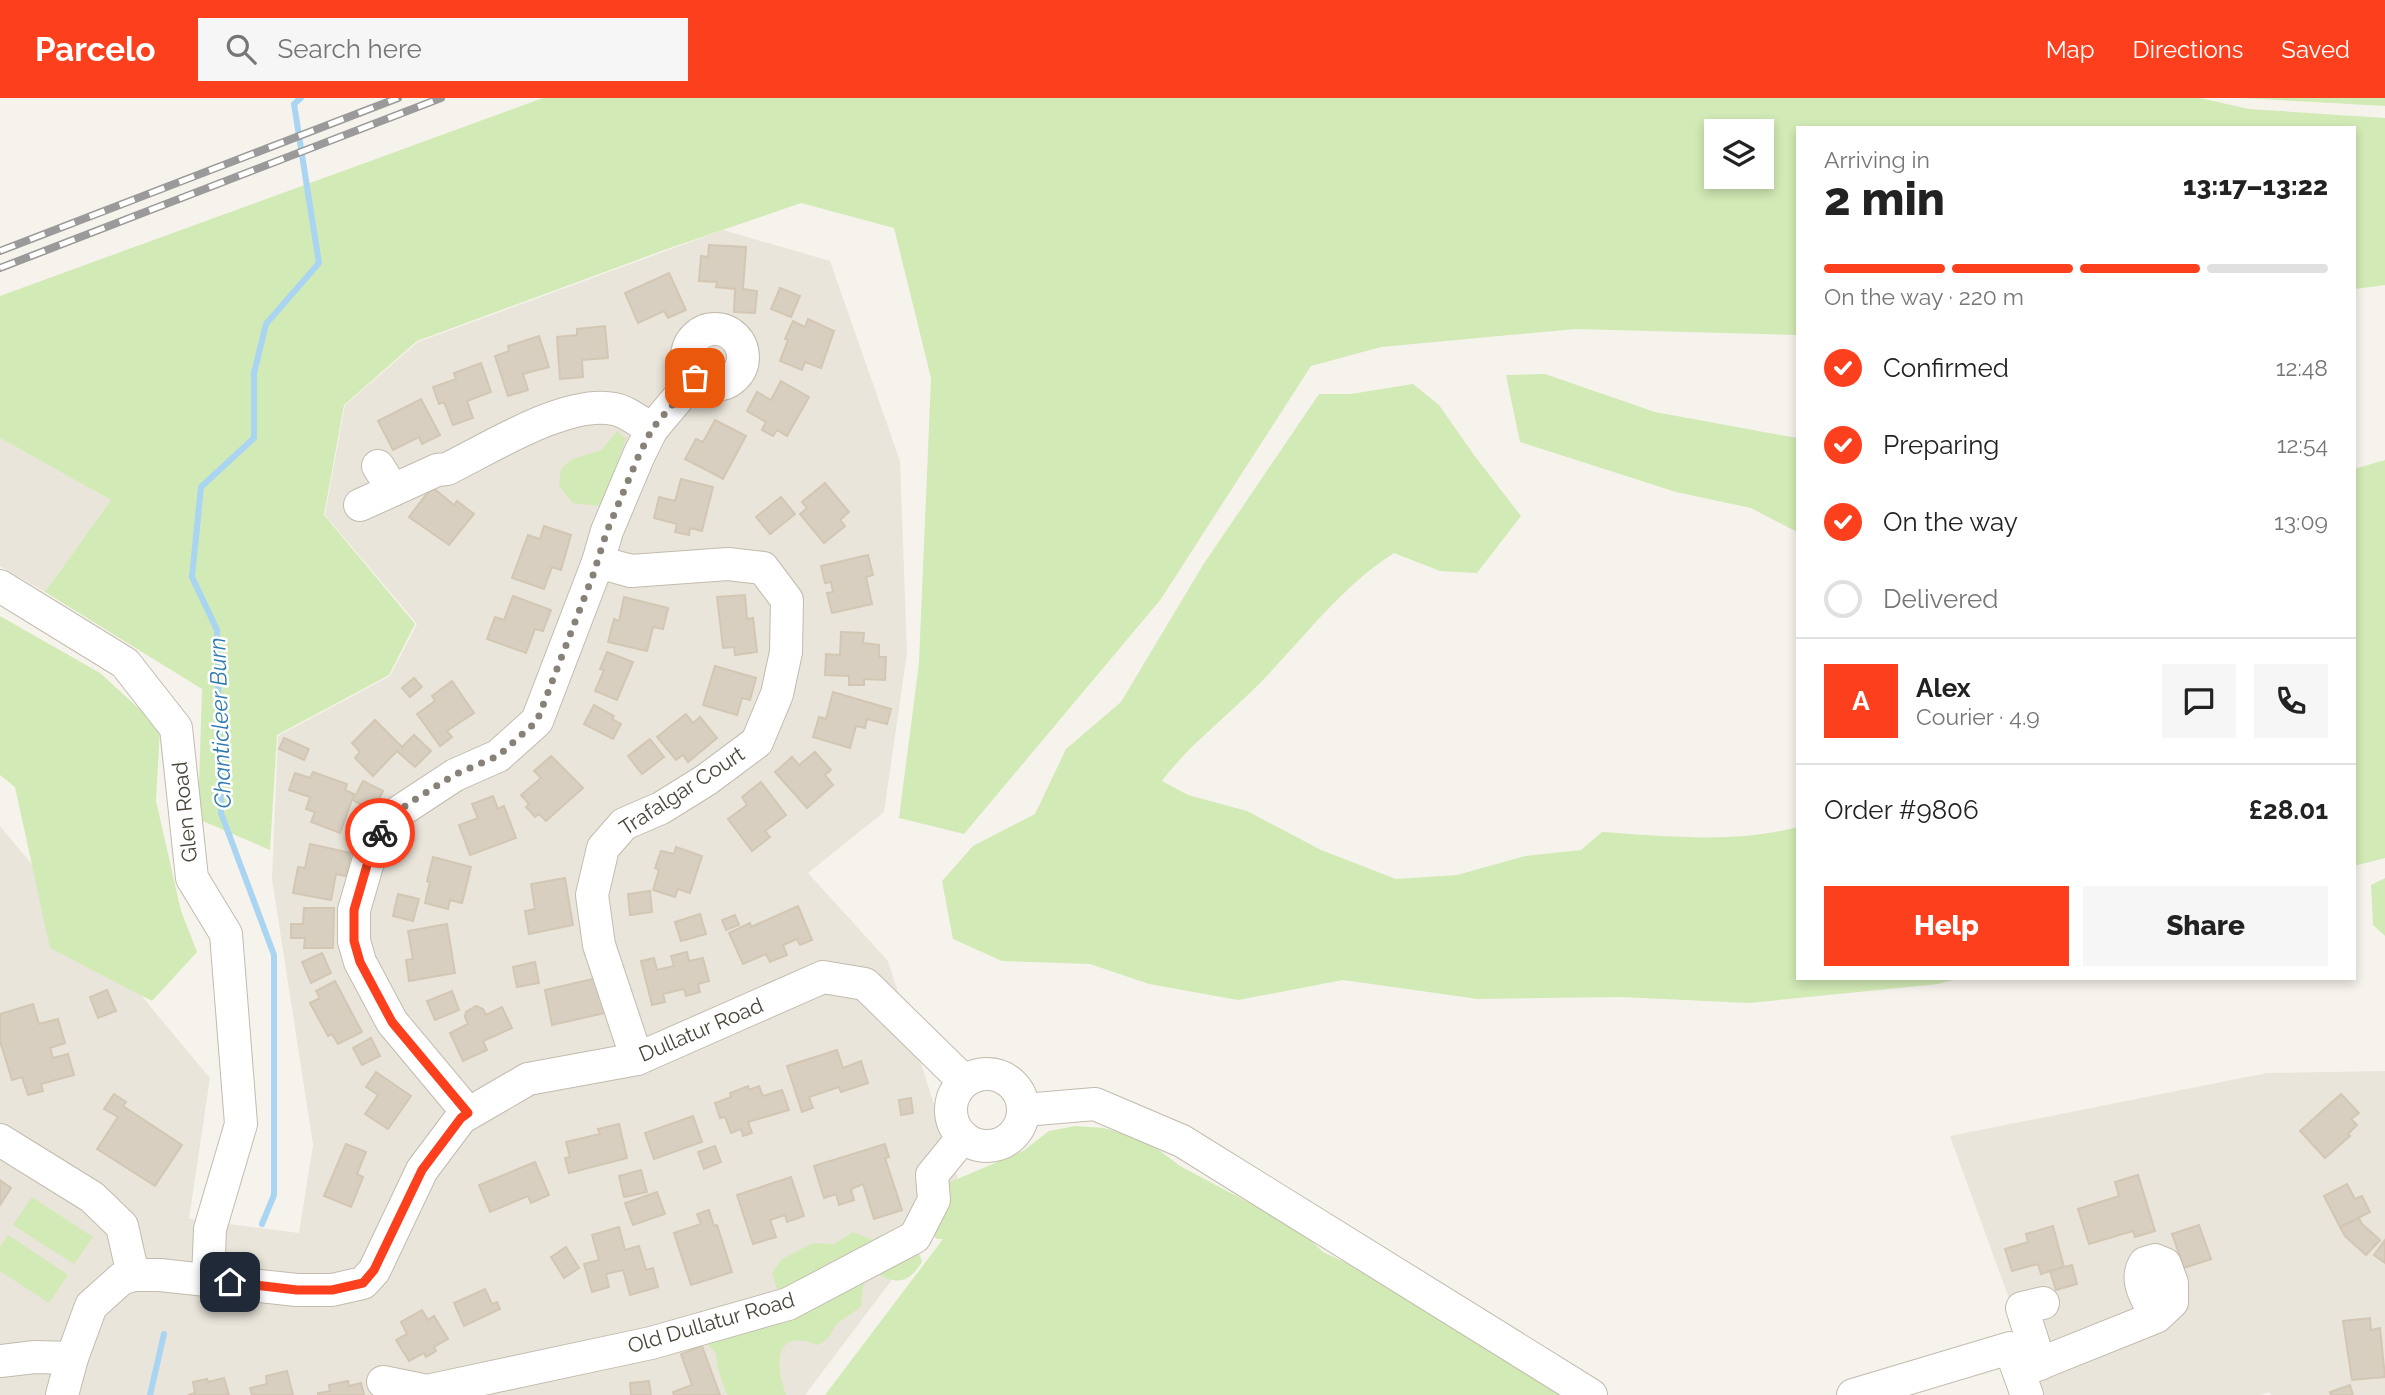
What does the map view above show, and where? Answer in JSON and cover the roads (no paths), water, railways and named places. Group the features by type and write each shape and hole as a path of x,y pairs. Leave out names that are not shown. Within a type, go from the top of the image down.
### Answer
{"street":[{"path":"468,1113 392,1022 360,962 354,941 354,910 370,855 385,821 454,775 498,756 537,721 598,562 607,531 652,429 695,378"},
{"path":"360,505 385,478 491,464 557,414 586,408 615,409 652,429"},
{"name":"Trafalgar Court","path":"598,562 632,571 728,564 763,568 787,600 786,652 777,694 757,742 706,780 661,808 624,824 603,848 592,895 599,945 637,1059"},
{"name":"Glen Road","path":"0,586 125,663 176,727 192,878 226,934 242,1124 211,1229 208,1279"},
{"name":"Dullatur Road","path":"208,1279 297,1290 332,1290 363,1283 374,1270 422,1170 461,1118 468,1113 528,1079 637,1059 823,977 865,985 964,1081"},
{"path":"987,1073 996,1074 1014,1085 1019,1092 1024,1110 1022,1120 1014,1134 1005,1142 978,1145 963,1137 953,1122 951,1107 954,1094 964,1081 987,1073"},
{"path":"1024,1110 1095,1104 1182,1141 1591,1395"},
{"name":"Old Dullatur Road","path":"383,1382 427,1391 651,1343 789,1304 915,1237 934,1200 932,1175 963,1137"},
{"path":"0,1140 92,1197 122,1226 132,1275"},
{"path":"62,1395 91,1306 121,1279 132,1275 160,1275 208,1279"},
{"path":"2028,1377 2022,1308 2043,1303"},
{"path":"2028,1377 2156,1317"},
{"path":"1853,1395 2010,1348 2028,1377"},
{"path":"0,1361 35,1357 72,1358"}],"waterway":[{"name":"Chanticleer Burn","path":"262,1224 274,1195 274,955 221,813 217,630 192,577 201,487 254,438 254,373 266,324 319,263 294,104 301,98"},
{"name":"Chanticleer Burn","path":"150,1395 164,1334"}],"railway":[{"path":"0,251 398,98"},
{"path":"0,268 441,98"}]}
